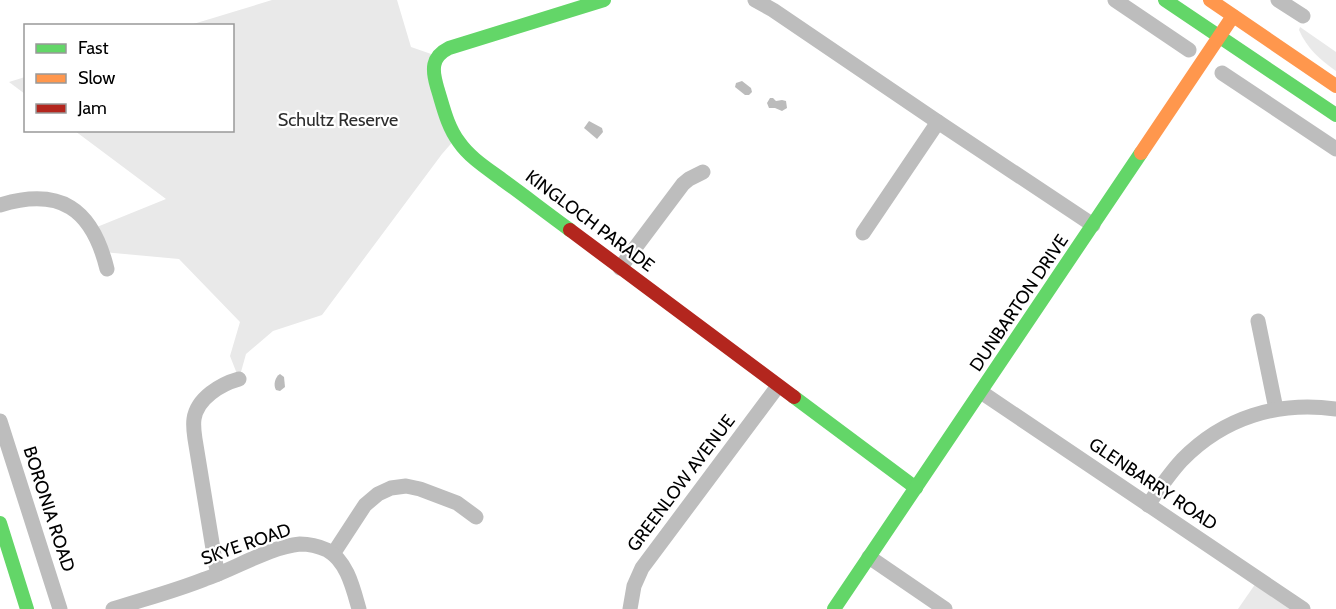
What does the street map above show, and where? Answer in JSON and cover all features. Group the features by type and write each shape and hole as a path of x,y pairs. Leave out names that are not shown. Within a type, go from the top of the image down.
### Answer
{"street":[{"name":"KINGLOCH PARADE","path":"604,0 445,50 437,56 433,70 450,125 458,141 485,167 916,488"},
{"path":"755,0 773,9 1093,225"},
{"path":"1115,0 1189,50"},
{"path":"1165,0 1336,115"},
{"path":"1210,0 1336,86"},
{"path":"1280,1 1304,16"},
{"name":"DUNBARTON DRIVE","path":"834,609 1233,16"},
{"path":"1222,73 1336,149"},
{"path":"863,233 938,122"},
{"path":"620,268 683,184 703,172"},
{"path":"0,206 42,198 72,208 92,229 103,252 107,268"},
{"path":"1258,321 1276,409"},
{"path":"218,574 195,439 194,419 200,405 217,388 239,380"},
{"name":"GREENLOW AVENUE","path":"630,609 634,586 642,568 778,386"},
{"name":"GLENBARRY ROAD","path":"981,392 1303,609"},
{"path":"1148,505 1174,469 1197,447 1225,428 1245,418 1276,409 1304,407 1336,409"},
{"name":"BORONIA ROAD","path":"0,421 60,609"},
{"path":"359,609 347,573 333,554 365,506 373,498 391,488 406,486 457,503 476,517"},
{"path":"0,524 27,609"},
{"name":"SKYE ROAD","path":"113,609 206,579 293,545 310,544 333,554"},
{"path":"869,557 945,609"}],"green space":[{"name":"Schultz Reserve","path":"272,0 397,0 411,47 437,56 456,138 322,315 273,331 246,354 239,379 230,356 240,322 179,259 103,252 92,229 166,199 76,132 234,132 234,24 193,24"},
{"path":"1300,27 1336,52 1336,71 1310,48 1299,30"},
{"path":"24,78 24,93 9,82"},
{"path":"1258,580 1303,609 1238,609"}],"shaded area":[{"path":"742,81 751,88 752,92 749,95 745,95 735,87 736,83"},
{"path":"770,98 776,101 786,101 787,108 782,111 769,108 767,103"},
{"path":"589,121 602,128 603,132 597,139 584,128"},
{"path":"280,374 284,377 285,387 280,391 276,390 275,384"}],"traffic: fast":[{"path":"570,230 463,148 446,116 435,81 434,64 439,56 449,48 604,0"},
{"path":"1165,0 1336,115"},
{"path":"834,609 1141,153"},
{"path":"794,397 916,488"},
{"path":"0,523 27,609"}],"traffic: slow":[{"path":"1210,0 1336,86"},
{"path":"1141,153 1233,16"}],"traffic: jam":[{"path":"570,230 794,397"}]}
